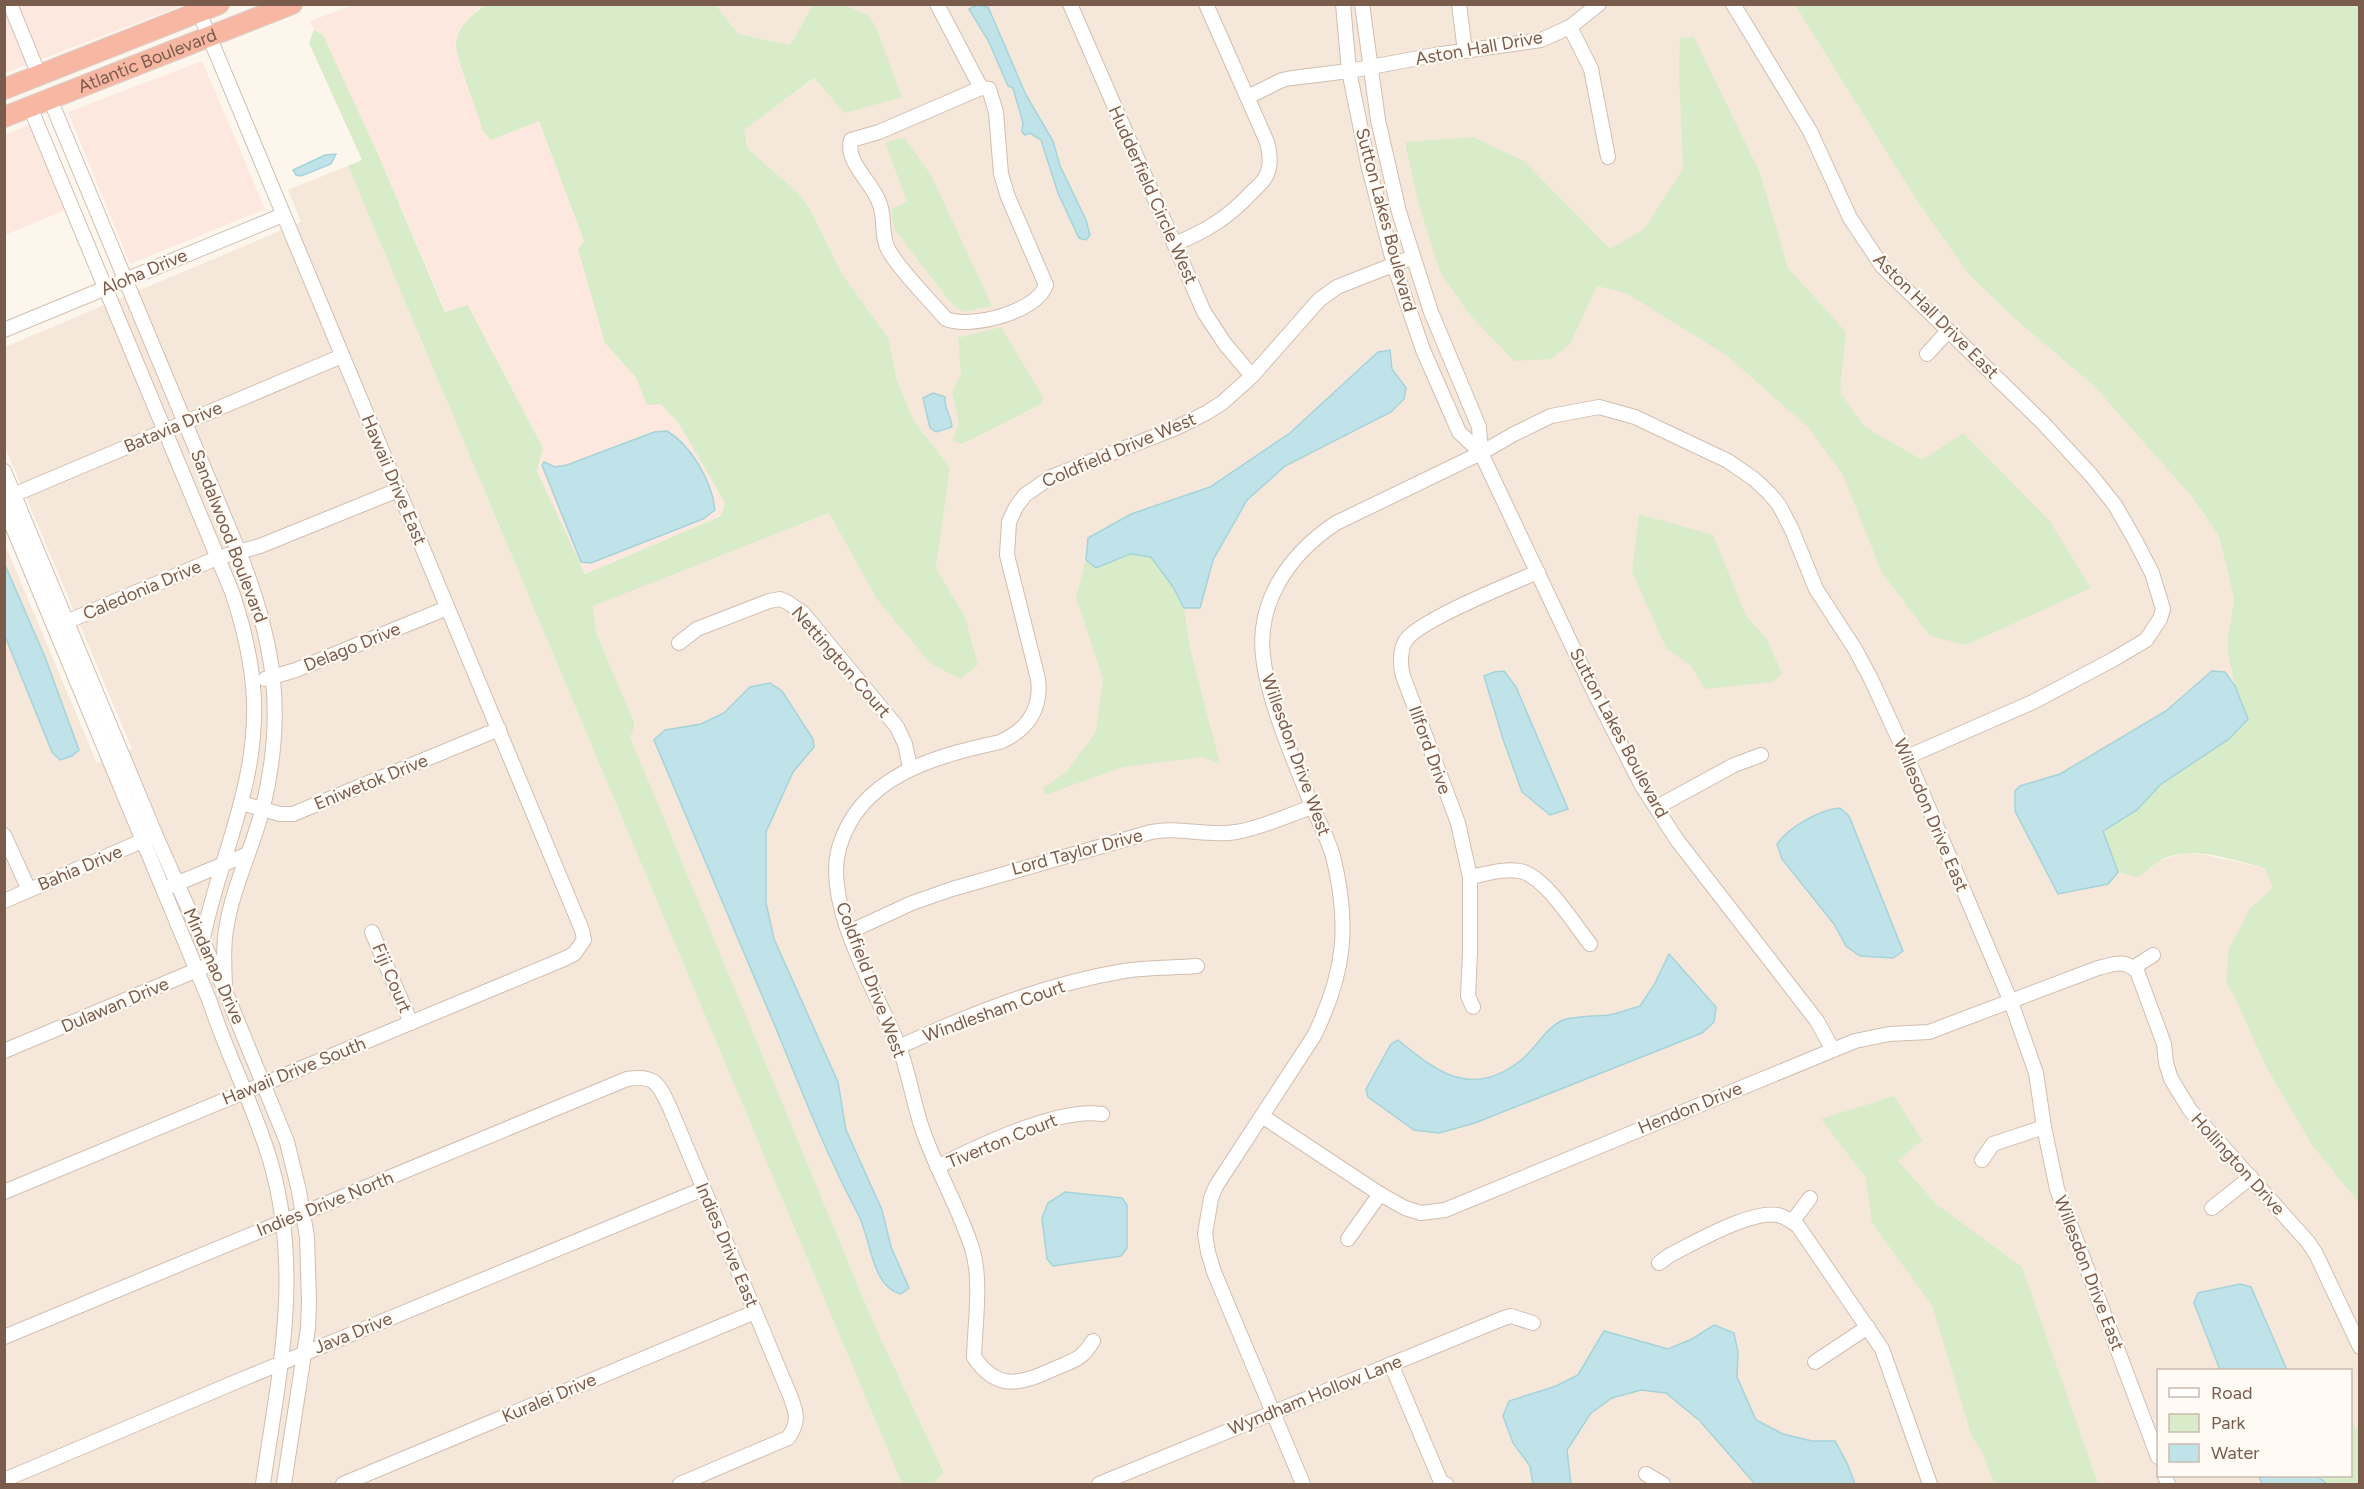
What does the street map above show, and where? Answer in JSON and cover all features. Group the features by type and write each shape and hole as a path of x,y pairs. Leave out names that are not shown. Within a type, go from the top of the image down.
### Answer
{"highway":[{"name":"Atlantic Boulevard","path":"4,89 219,4"},
{"name":"Atlantic Boulevard","path":"4,117 292,4"}],"street":[{"path":"10,4 39,75"},
{"path":"937,4 981,88"},
{"name":"Hudderfield Circle West","path":"1070,4 1209,320 1225,344 1252,376"},
{"path":"1174,244 1202,233 1222,221 1266,178 1270,167 1267,141 1206,4"},
{"name":"Sutton Lakes Boulevard","path":"1343,4 1349,71 1368,164 1394,265 1423,350 1459,432 1481,453 1594,692 1642,786 1677,840 1810,1012 1833,1050"},
{"name":"Sutton Lakes Boulevard","path":"1362,4 1369,66 1386,159 1413,257 1446,351 1479,427 1481,453"},
{"path":"1459,4 1465,51"},
{"name":"Aston Hall Drive","path":"1248,97 1282,80 1541,40 1570,27 1599,4"},
{"name":"Aston Hall Drive East","path":"1733,4 1810,131 1850,218 1865,243 1882,266 2043,423 2091,475 2115,505 2152,573 2163,609 2160,619 2146,640 2033,702 1907,757"},
{"name":"Hawaii Drive East","path":"199,12 582,930 584,940 580,947"},
{"path":"1570,27 1591,69 1608,157"},
{"path":"981,88 988,89 996,112 1001,174 1008,197 1046,285 1044,293 1019,308 994,318 969,323 954,322 946,319 890,252 884,232 881,205 857,167 849,146 851,140 879,132 981,88"},
{"name":"Sandalwood Boulevard","path":"50,99 239,552 261,612 274,677 274,743 263,808 218,960"},
{"name":"Sandalwood Boulevard","path":"30,107 240,616 254,681 253,746 241,802 206,920 196,970"},
{"path":"65,189 82,179"},
{"name":"Aloha Drive","path":"4,330 283,215"},
{"name":"Coldfield Drive West","path":"1093,1341 1084,1356 1025,1382 1006,1381 992,1376 980,1366 974,1357 976,1283 972,1249 922,1128 899,1047 849,932 837,890 839,849 858,812 885,783 910,767 1000,742 1013,736 1030,719 1040,691 1007,555 1009,522 1025,495 1050,477 1176,428 1206,413 1222,403 1252,376 1319,300 1337,287 1413,257"},
{"path":"1927,354 1948,331"},
{"name":"Batavia Drive","path":"9,496 342,356"},
{"name":"Willesdon Drive East","path":"1481,453 1551,416 1599,407 1635,417 1728,461 1754,479 1779,505 1792,530 1816,589 1855,649 1907,757 2011,1002 2034,1066 2057,1189 2157,1454"},
{"name":"Willesdon Drive West","path":"1303,1485 1214,1272 1205,1234 1211,1198 1216,1186 1322,1021 1334,991 1343,949 1341,896 1332,854 1278,715 1264,666 1267,612 1276,585 1299,552 1316,537 1336,523 1481,453"},
{"name":"Mindanao Drive","path":"4,471 9,496 149,838 164,890 270,1160 283,1221 288,1268 288,1300 263,1485"},
{"name":"Caledonia Drive","path":"61,624 217,558 260,546 398,490"},
{"name":"Mindanao Drive","path":"4,506 61,624"},
{"name":"Illford Drive","path":"1473,1007 1468,996 1470,877 1458,823 1402,676 1403,647 1414,632 1426,624 1538,572"},
{"name":"Nettington Court","path":"679,643 697,629 769,601 780,599 794,605 891,718 905,744 910,767"},
{"name":"Delago Drive","path":"254,681 296,670 447,608"},
{"name":"Eniwetok Drive","path":"241,802 280,814 293,814 499,729"},
{"path":"1657,807 1734,765 1761,755"},
{"name":"Lord Taylor Drive","path":"849,932 912,903 952,889 1140,835 1164,830 1215,834 1237,832 1312,807"},
{"path":"4,835 28,890"},
{"name":"Mindanao Drive","path":"149,838 177,882 202,944 218,960 226,993 287,1142 303,1213 309,1277 308,1329 284,1485"},
{"name":"Bahia Drive","path":"4,901 149,838"},
{"path":"164,890 177,882 248,854"},
{"path":"1470,877 1508,871 1521,871 1533,876 1543,885 1590,944"},
{"name":"Fiji Court","path":"372,932 411,1023"},
{"name":"Hawaii Drive South","path":"4,1192 564,959 574,954 580,947"},
{"path":"2135,970 2153,954"},
{"name":"Dulawan Drive","path":"4,1051 218,960"},
{"name":"Hendon Drive","path":"1262,1116 1380,1194 1413,1211 1431,1213 1445,1210 1854,1041 1876,1036 1929,1032 2098,968 2119,963 2129,965 2135,970"},
{"name":"Windlesham Court","path":"899,1047 948,1024 1036,992 1125,971 1197,966"},
{"name":"Hollington Drive","path":"2135,970 2164,1044 2166,1064 2177,1092 2190,1110 2308,1242 2316,1254 2360,1347"},
{"name":"Indies Drive East","path":"646,1078 657,1083 662,1092 791,1398 797,1419 795,1429 788,1438 680,1485"},
{"name":"Indies Drive North","path":"4,1337 627,1079 646,1078"},
{"name":"Tiverton Court","path":"937,1167 965,1153 1049,1119 1086,1112 1102,1114"},
{"path":"1982,1160 1992,1144 2044,1127"},
{"path":"2212,1208 2251,1178"},
{"name":"Java Drive","path":"4,1480 304,1353 703,1189"},
{"path":"1347,1239 1380,1194"},
{"path":"1792,1222 1810,1197"},
{"path":"1659,1263 1670,1255 1753,1218 1780,1216 1798,1226 1882,1349 1930,1485"},
{"name":"Kuralei Drive","path":"343,1485 755,1312"},
{"name":"Wyndham Hollow Lane","path":"1099,1485 1272,1412 1511,1316 1533,1323"},
{"path":"1815,1362 1868,1327"},
{"path":"1391,1364 1441,1482 1446,1485"},
{"path":"1646,1474 1664,1485"}],"shaded area":[{"path":"5,5 184,5 5,73"},
{"path":"353,5 486,5 475,12 491,140 539,121 584,241 605,343 636,378 647,404 661,404 679,424 725,503 721,516 585,574 537,471 543,448 469,306 446,312 378,154 323,35 314,30 310,21"},
{"path":"716,5 813,5 790,45 738,34"},
{"path":"842,5 1795,5 1917,201 1970,276 2016,320 2092,384 2192,497 2219,536 2234,599 2228,636 2235,686 2248,719 2229,739 2193,765 2138,877 2161,860 2185,853 2206,855 2265,868 2274,888 2251,907 2226,983 2265,1065 2311,1144 2359,1203 2359,1432 2352,1422 2352,1369 2157,1369 2157,1477 2318,1477 2327,1484 933,1484 944,1473 874,1324 629,737 635,725 596,632 593,605 829,513 876,598 965,617 936,568 950,468 914,421 897,380 888,337 842,274 809,207 796,191 748,149 744,130 815,78 866,14"},
{"path":"202,61 265,209 130,264 68,112"},
{"path":"29,125 65,210 5,235 5,135"},
{"path":"348,166 902,1484 5,1484 4,542 97,763 132,749 5,447 5,347 301,222 288,190"}],"green space":[{"path":"842,4 866,14 875,25 902,97 845,113 814,78 744,130 748,149 796,191 809,207 842,274 888,337 897,380 914,421 950,468 936,568 965,617 978,665 960,679 930,663 876,598 829,513 593,606 596,632 635,725 630,737 874,1324 944,1473 933,1484 902,1484 348,166 362,160 309,43 314,30 323,35 378,154 445,312 468,305 543,448 537,471 585,574 721,516 725,503 679,424 661,404 647,405 636,378 605,343 578,249 584,241 539,121 491,140 483,131 463,73 457,51 457,38 463,26 486,5 716,5 738,34 790,45 813,5"},
{"path":"1795,5 2359,5 2359,1203 2311,1144 2265,1065 2226,983 2229,948 2251,907 2273,888 2265,868 2213,855 2186,854 2173,855 2161,860 2138,877 2118,872 2103,831 2137,810 2161,784 2229,739 2248,719 2235,686 2228,653 2228,636 2234,599 2219,536 2192,497 2092,384 2016,320 1970,276 1917,201"},
{"path":"1694,37 1760,173 1788,268 1846,332 1840,392 1865,427 1922,460 1963,433 2049,520 2091,588 1966,645 1930,636 1882,573 1843,475 1808,427 1726,355 1626,293 1597,286 1570,344 1551,359 1514,361 1470,315 1440,272 1417,198 1405,142 1473,137 1524,161 1610,249 1644,229 1683,169 1680,38"},
{"path":"900,138 905,139 931,175 992,306 964,312 953,305 894,229 891,210 907,201 885,143"},
{"path":"1001,327 1043,397 1041,404 962,444 952,441 959,422 952,392 961,373 958,338"},
{"path":"1639,514 1713,535 1746,616 1767,639 1782,674 1773,682 1705,689 1691,666 1666,648 1632,572"},
{"path":"1130,554 1151,557 1173,587 1184,608 1190,648 1220,764 1202,757 1123,767 1045,795 1043,788 1066,772 1096,732 1103,679 1076,597 1086,560 1096,568"},
{"path":"1894,1096 1922,1140 1898,1161 1936,1204 2022,1267 2098,1484 1994,1484 1983,1453 1972,1437 1932,1305 1872,1223 1866,1178 1821,1119"},
{"path":"2352,1422 2359,1432 2359,1484 2327,1484 2318,1477 2352,1477"}],"water":[{"path":"977,5 988,7 1026,95 1053,141 1060,166 1086,220 1090,235 1086,240 1079,238 1058,193 1041,140 1030,133 1025,135 1022,132 1023,123 1013,88 1008,86 988,40 969,9"},
{"path":"336,154 331,164 301,176 296,175 293,170 325,155"},
{"path":"1390,350 1392,369 1406,388 1404,399 1391,412 1285,466 1247,500 1213,560 1200,608 1184,608 1173,587 1151,557 1130,554 1096,568 1086,560 1088,538 1131,514 1210,487 1290,433 1378,352"},
{"path":"933,393 945,397 952,427 936,432 930,428 923,398"},
{"path":"667,431 685,446 699,466 710,488 715,510 703,519 591,563 581,562 542,465 544,462 555,467 567,465 654,432"},
{"path":"5,565 45,657 79,750 72,756 60,760 52,752 5,636"},
{"path":"1504,671 1516,687 1568,809 1550,815 1522,792 1484,676"},
{"path":"2212,671 2225,672 2235,686 2248,719 2229,739 2161,784 2137,810 2103,831 2118,872 2108,884 2058,894 2015,811 2015,791 2020,786 2060,774 2166,711"},
{"path":"770,683 782,691 813,739 814,747 793,772 766,832 766,903 774,939 838,1082 846,1130 882,1210 891,1247 909,1288 901,1294 891,1290 883,1282 878,1272 858,1214 814,1121 654,740 665,730 701,724 724,713 750,687"},
{"path":"1840,808 1849,816 1903,951 1893,958 1860,956 1846,946 1834,924 1782,859 1777,844 1789,831 1814,816"},
{"path":"1669,954 1716,1007 1714,1022 1702,1033 1475,1123 1439,1133 1414,1130 1368,1097 1366,1089 1391,1044 1398,1040 1441,1071 1455,1077 1486,1078 1520,1061 1551,1028 1563,1020 1609,1015 1640,1006 1654,985"},
{"path":"1065,1192 1122,1198 1127,1205 1127,1248 1121,1256 1053,1266 1047,1259 1042,1218 1048,1203"},
{"path":"2240,1284 2251,1287 2287,1369 2220,1369 2194,1303 2198,1293"},
{"path":"1714,1325 1734,1333 1738,1352 1737,1377 1756,1420 1783,1434 1812,1441 1835,1441 1855,1484 1755,1484 1700,1421 1666,1393 1641,1390 1612,1398 1591,1413 1567,1450 1571,1484 1533,1484 1530,1466 1513,1443 1503,1416 1509,1401 1556,1386 1578,1375 1604,1331 1668,1349 1692,1339"},
{"path":"2259,1477 2318,1477 2327,1484 2262,1484"}]}
